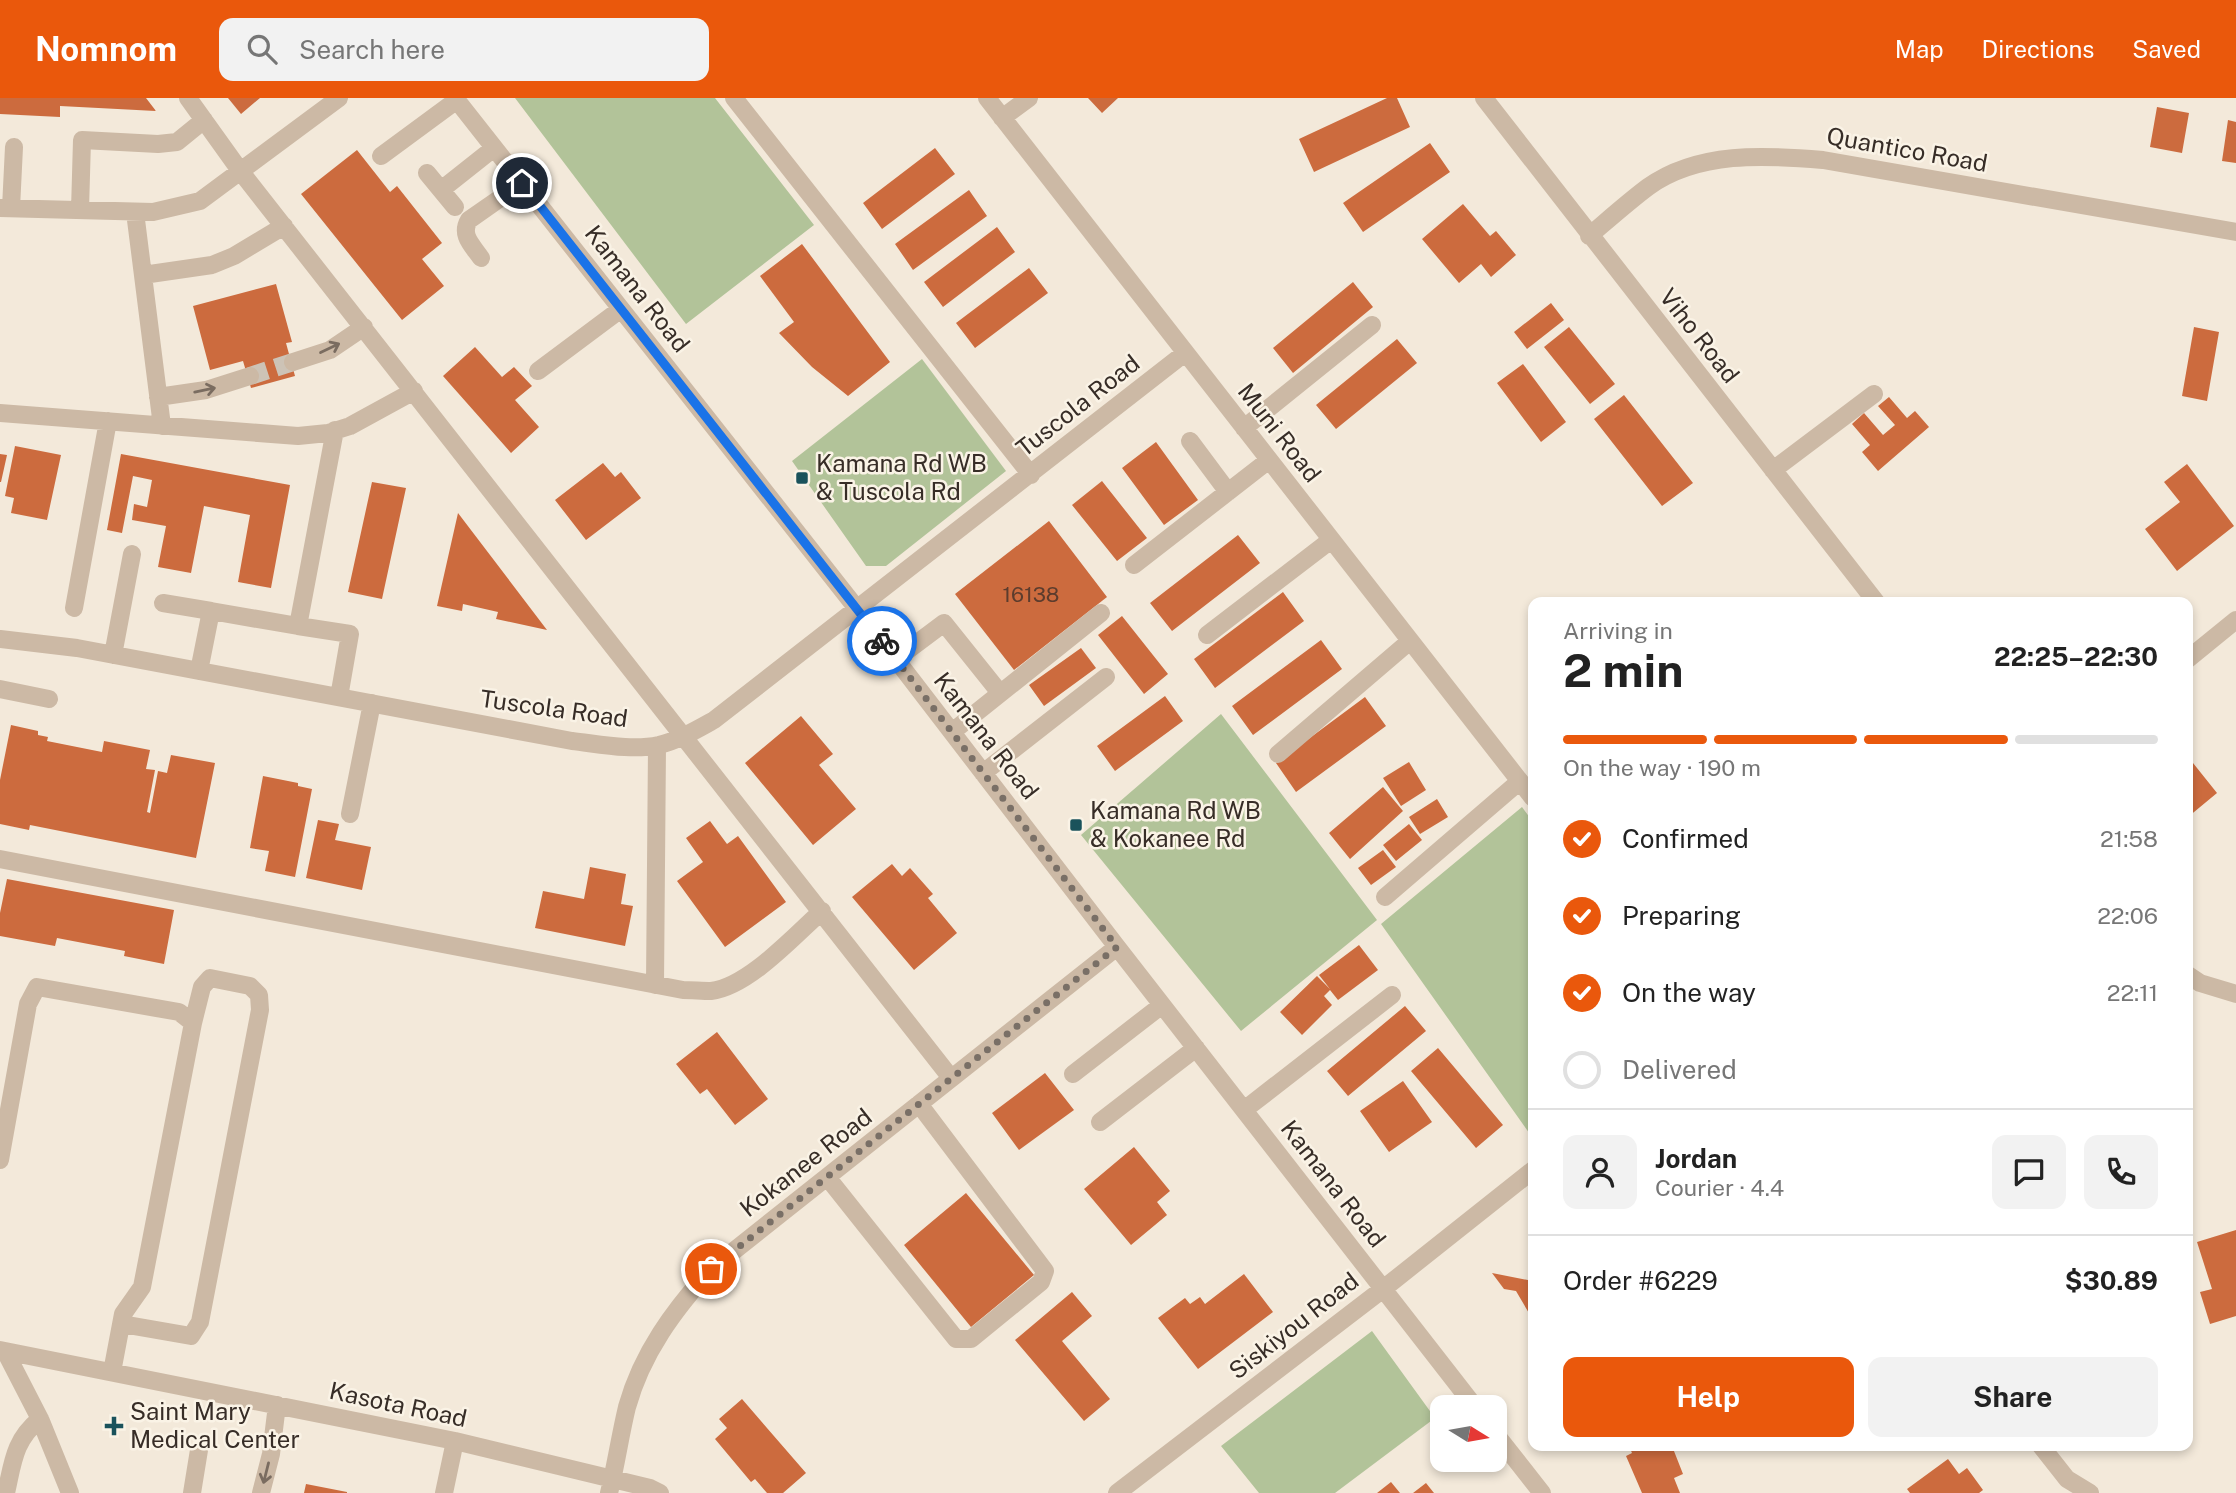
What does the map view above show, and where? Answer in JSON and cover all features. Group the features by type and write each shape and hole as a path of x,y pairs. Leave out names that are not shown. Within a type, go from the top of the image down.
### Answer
{"street":[{"path":"188,98 241,172 951,1078"},
{"path":"15,147 6,208 153,212 200,201 339,98"},
{"path":"734,98 1031,475"},
{"name":"Muni Road","path":"986,98 1528,791"},
{"path":"1002,118 1029,98"},
{"name":"Viho Road","path":"1485,98 1589,236 1872,597"},
{"path":"381,156 456,99"},
{"name":"Kamana Road","path":"456,99 858,610 1466,1395"},
{"path":"80,210 82,140 159,144 177,142 204,120"},
{"path":"441,190 494,148"},
{"name":"Quantico Road","path":"1589,236 1650,185 1689,167 1734,157 1773,155 1823,160 2236,232"},
{"path":"427,173 455,207"},
{"path":"481,258 466,237 465,228 469,220 522,183"},
{"path":"135,212 162,426"},
{"path":"143,275 212,265 234,256 284,226"},
{"path":"538,371 621,309"},
{"path":"1244,428 1372,325"},
{"path":"293,362 330,350 363,327"},
{"name":"Tuscola Road","path":"1,643 113,655 572,741 657,746 685,736 714,720 1185,353"},
{"path":"158,397 206,390 250,376"},
{"path":"0,413 298,436 350,426 414,391"},
{"path":"1773,470 1874,394"},
{"path":"74,608 108,421"},
{"path":"298,626 335,430"},
{"path":"1190,440 1227,492"},
{"path":"1134,565 1269,460"},
{"path":"1207,635 1331,540"},
{"path":"113,655 132,554"},
{"path":"163,603 350,634 339,697"},
{"path":"199,671 211,611"},
{"path":"952,732 1101,613"},
{"path":"2193,655 2236,620"},
{"path":"896,659 944,623 1000,693"},
{"path":"1278,754 1410,641"},
{"path":"983,773 1106,677"},
{"path":"0,689 49,699"},
{"path":"350,814 372,704"},
{"path":"655,985 657,746"},
{"path":"1385,897 1520,781"},
{"path":"0,859 683,990 712,990 723,987 755,969 822,911"},
{"name":"Kokanee Road","path":"611,1486 628,1406 651,1347 678,1306 711,1269 1117,947"},
{"path":"112,1373 123,1314 142,1287 202,987 210,978 250,986 259,995 260,1010 200,1322 191,1336 122,1324"},
{"path":"2193,978 2236,994"},
{"path":"0,1160 28,1004 37,987 179,1012 193,1023"},
{"path":"1244,1110 1392,995"},
{"path":"1073,1074 1162,1005"},
{"path":"1100,1122 1196,1048"},
{"path":"827,1177 956,1339 971,1339 1041,1282 1045,1271 919,1104"},
{"name":"Siskiyou Road","path":"1120,1492 1528,1174"},
{"path":"2,1351 40,1419 70,1493"},
{"name":"Kasota Road","path":"2,1351 455,1441 611,1486 650,1488 660,1493"},
{"path":"261,1493 271,1454 277,1405"},
{"path":"7,1488 14,1456 25,1431 40,1419"},
{"path":"444,1493 455,1441"},
{"path":"1507,1449 1542,1493"},
{"path":"192,1493 199,1450"},
{"path":"2044,1451 2067,1479 2090,1493"}],"green space":[{"path":"515,98 715,98 814,225 686,324"},
{"path":"922,359 1006,471 886,566 866,566 792,461"},
{"path":"1221,714 1377,920 1241,1031 1081,835"},
{"path":"1522,807 1528,815 1528,1131 1381,924"},
{"path":"1372,1331 1430,1411 1430,1422 1335,1493 1259,1493 1221,1446"}],"building":[{"path":"0,98 146,98 156,111 60,106 60,117 0,114"},
{"path":"228,98 260,98 241,114"},
{"path":"1088,98 1118,98 1102,113"},
{"path":"1387,98 1397,98 1410,127 1314,172 1299,139"},
{"path":"2157,107 2189,113 2182,153 2150,147"},
{"path":"2228,120 2236,122 2236,163 2222,161"},
{"path":"1430,143 1450,172 1363,232 1343,203"},
{"path":"935,148 955,174 882,229 863,203"},
{"path":"357,150 390,192 397,186 442,243 422,259 444,286 402,320 301,194"},
{"path":"969,190 987,216 913,270 895,244"},
{"path":"1463,204 1490,236 1496,231 1516,255 1491,277 1481,264 1459,283 1422,239"},
{"path":"997,227 1015,252 943,307 924,282"},
{"path":"802,244 890,362 848,396 812,367 779,333 794,322 760,276"},
{"path":"1029,268 1048,293 975,348 956,323"},
{"path":"1353,282 1373,307 1293,373 1273,348"},
{"path":"276,284 292,342 286,343 295,376 251,388 243,361 210,370 193,306"},
{"path":"1551,303 1564,320 1527,349 1514,332"},
{"path":"1569,327 1615,384 1590,404 1544,347"},
{"path":"2194,327 2219,332 2207,401 2182,396"},
{"path":"1397,339 1417,363 1336,429 1316,405"},
{"path":"475,347 502,377 514,367 532,386 515,400 539,427 511,453 443,376"},
{"path":"1523,364 1566,422 1541,442 1497,383"},
{"path":"1624,395 1693,483 1662,506 1594,419"},
{"path":"1889,397 1907,418 1915,411 1929,427 1878,471 1862,452 1870,445 1852,424 1864,413 1883,435 1895,425 1878,406"},
{"path":"1156,442 1198,500 1164,525 1122,468"},
{"path":"15,446 61,455 47,520 11,513 14,498 5,496"},
{"path":"0,454 7,455 1,482 0,482"},
{"path":"121,454 290,485 271,588 238,582 250,515 204,506 191,573 158,567 166,526 132,520 134,504 147,507 152,480 133,476 122,533 107,530"},
{"path":"603,463 615,477 621,472 641,498 586,540 555,500"},
{"path":"2187,464 2234,526 2177,571 2145,529 2180,502 2164,482"},
{"path":"1102,481 1147,538 1117,561 1072,505"},
{"path":"372,482 406,488 382,599 348,592"},
{"path":"458,513 547,630 496,619 498,612 463,604 462,611 437,606"},
{"path":"1049,521 1107,597 1014,670 955,594"},
{"path":"1238,535 1260,563 1172,631 1150,603"},
{"path":"1283,592 1304,621 1215,688 1194,659"},
{"path":"1122,616 1168,674 1144,694 1098,635"},
{"path":"1321,640 1342,669 1253,735 1232,706"},
{"path":"1081,648 1096,668 1044,706 1029,685"},
{"path":"1165,696 1183,721 1115,771 1097,746"},
{"path":"1365,697 1386,726 1296,792 1276,763"},
{"path":"801,716 833,754 819,765 856,809 813,845 745,763"},
{"path":"11,725 38,731 38,735 48,737 47,741 102,752 104,741 150,750 146,769 155,770 147,812 150,813 158,771 167,773 171,755 215,763 196,858 30,825 29,830 0,824 0,780"},
{"path":"1409,762 1426,790 1401,806 1383,778"},
{"path":"2193,763 2217,793 2193,813"},
{"path":"263,776 298,783 298,786 312,789 295,877 265,871 269,851 250,848"},
{"path":"1383,787 1403,811 1350,859 1329,833"},
{"path":"1437,799 1448,817 1420,834 1409,817"},
{"path":"318,820 339,824 335,840 371,847 362,890 306,878"},
{"path":"710,821 727,844 738,836 786,902 725,947 677,881 703,862 686,838"},
{"path":"1409,824 1422,840 1396,861 1383,845"},
{"path":"1383,850 1396,867 1371,885 1358,868"},
{"path":"892,864 902,876 910,868 933,894 928,898 957,933 914,970 852,897"},
{"path":"590,867 626,874 621,904 633,906 625,946 535,928 543,891 584,899"},
{"path":"7,879 174,910 164,964 124,956 125,951 57,938 55,946 0,936 0,913"},
{"path":"1359,945 1378,970 1338,1000 1330,990 1324,996 1332,1005 1302,1035 1280,1012 1317,976 1330,989 1319,975"},
{"path":"1405,1006 1426,1031 1348,1096 1327,1071"},
{"path":"717,1032 768,1099 735,1125 707,1089 700,1094 676,1064"},
{"path":"1438,1048 1503,1125 1476,1148 1411,1071"},
{"path":"1045,1073 1074,1110 1019,1150 992,1113"},
{"path":"1403,1081 1432,1122 1389,1152 1360,1111"},
{"path":"1134,1147 1170,1191 1157,1202 1167,1215 1131,1245 1084,1189"},
{"path":"966,1193 1034,1275 971,1327 904,1245"},
{"path":"2236,1230 2236,1316 2210,1324 2200,1292 2212,1289 2197,1242"},
{"path":"1492,1273 1528,1280 1528,1311 1516,1291 1504,1289"},
{"path":"1244,1274 1273,1312 1198,1369 1158,1318 1185,1298 1190,1304 1200,1297 1205,1304"},
{"path":"1072,1292 1092,1316 1062,1341 1110,1399 1084,1421 1015,1340"},
{"path":"742,1399 806,1473 783,1493 767,1493 755,1479 751,1482 715,1439 727,1428 719,1419"},
{"path":"1631,1451 1674,1451 1683,1474 1674,1478 1680,1493 1642,1493 1626,1456"},
{"path":"1948,1459 1959,1474 1967,1468 1983,1490 1979,1493 1910,1493 1907,1489"},
{"path":"1391,1482 1400,1493 1377,1493"},
{"path":"1426,1483 1434,1493 1413,1493"},
{"path":"306,1484 347,1492 347,1493 304,1493"}],"tunnel":[{"path":"250,376 293,362"}],"way so far":[{"path":"711,1269 1117,947 882,641"}],"place":[{"name":"Kamana Rd WB & Tuscola Rd","path":"802,478"},
{"name":"Kamana Rd WB & Kokanee Rd","path":"1076,825"},
{"name":"Saint Mary Medical Center","path":"114,1426"}],"route":[{"path":"522,183 882,641"}]}
